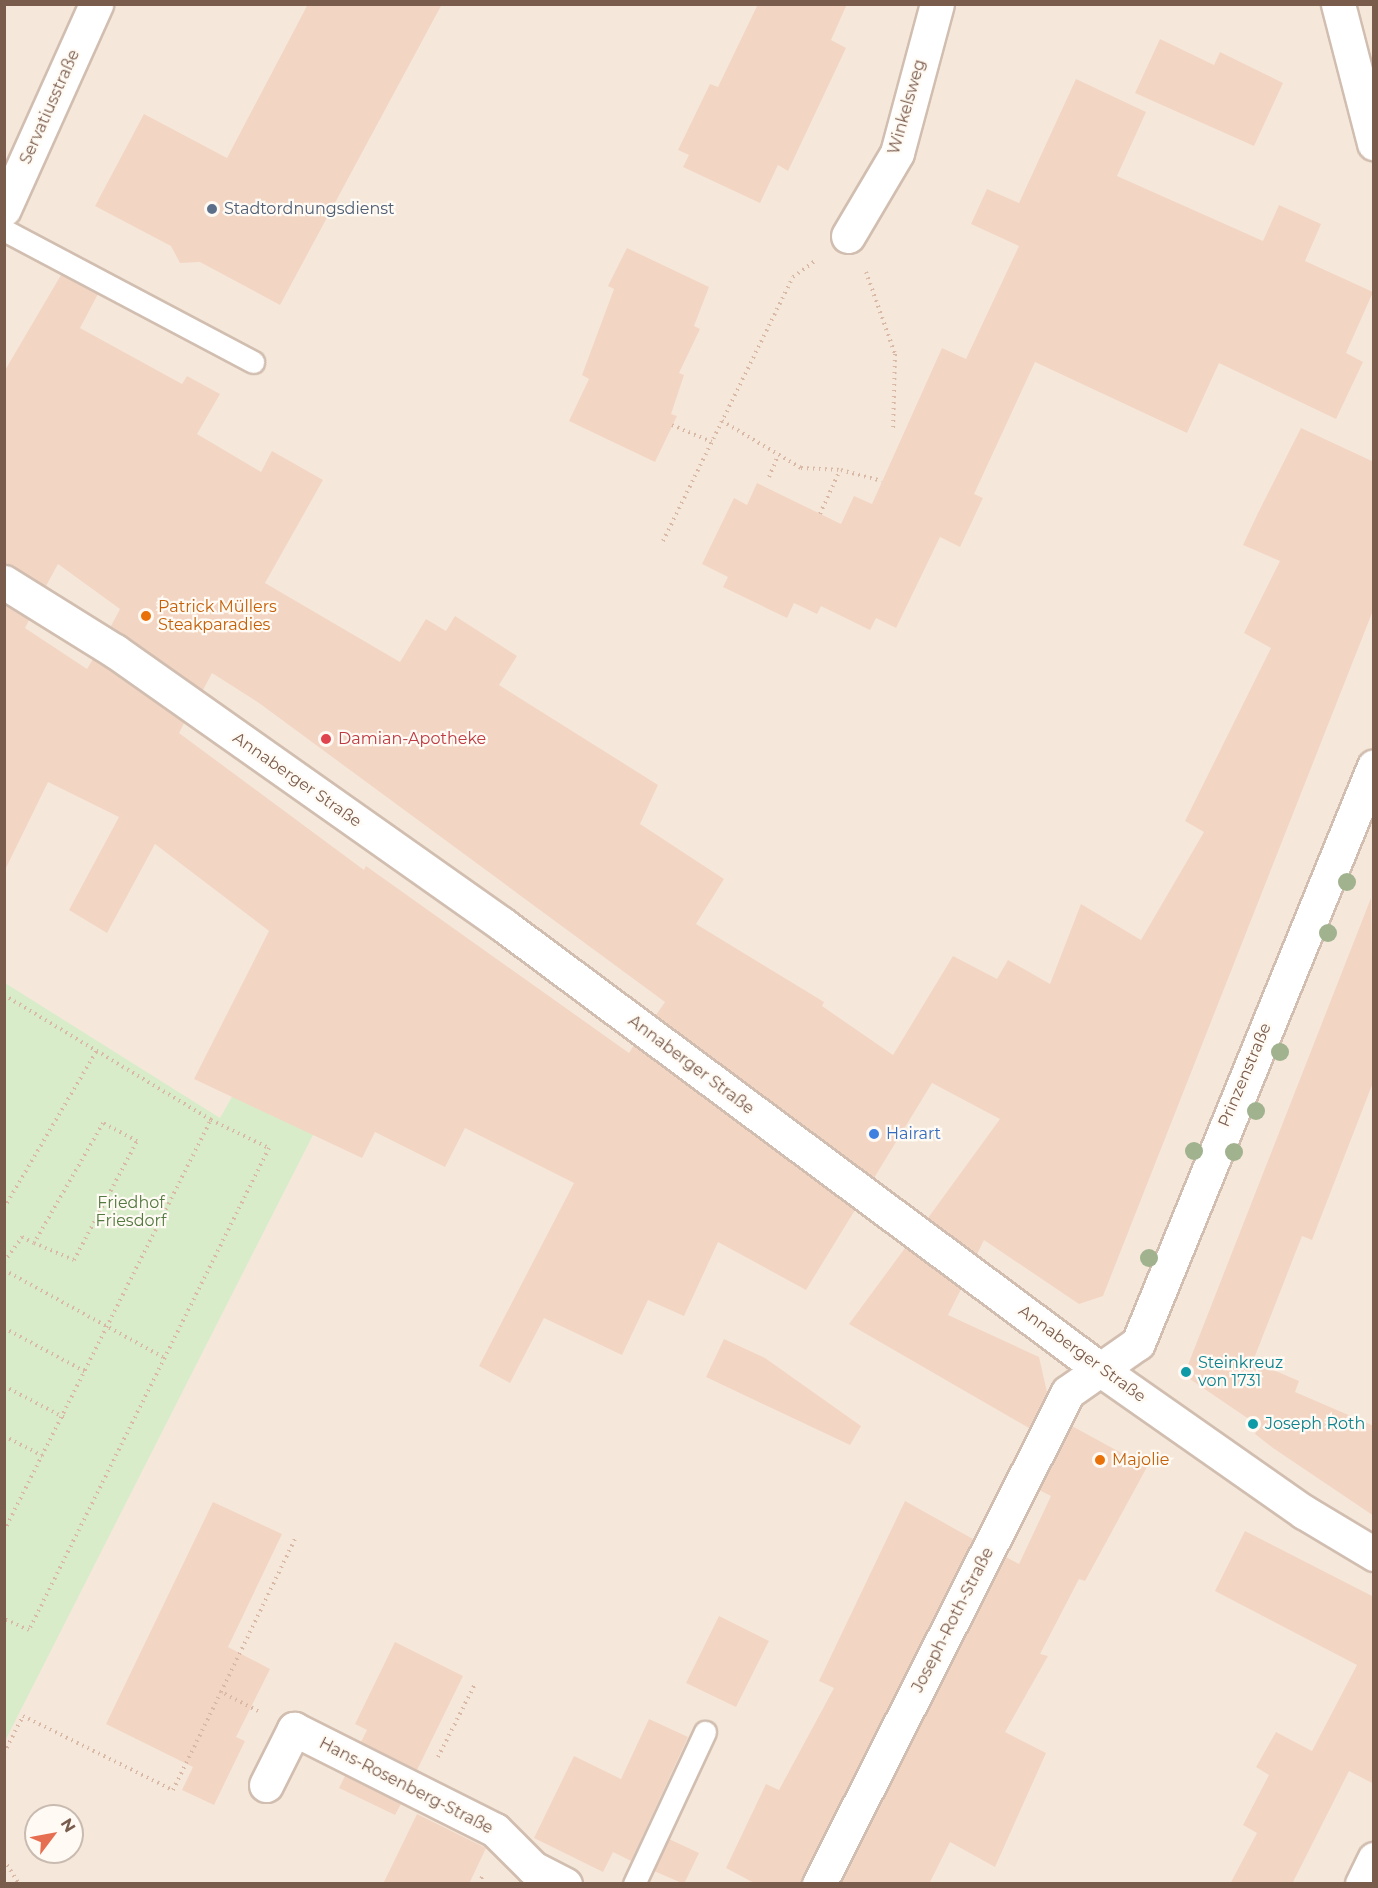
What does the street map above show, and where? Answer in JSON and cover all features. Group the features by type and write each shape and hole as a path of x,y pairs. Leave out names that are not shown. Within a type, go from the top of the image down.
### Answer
{"street":[{"name":"Servatiusstraße","path":"4,209 96,4"},
{"name":"Winkelsweg","path":"848,236 897,153 936,4"},
{"path":"1338,4 1374,143"},
{"name":"Annaberger Straße","path":"4,582 115,651 492,917 1101,1370 1304,1512 1374,1554"},
{"name":"Prinzenstraße","path":"1101,1370 1138,1343 1374,765"},
{"name":"Joseph-Roth-Straße","path":"819,1884 1068,1392 1101,1370"},
{"path":"266,1785 294,1729"},
{"name":"Hans-Rosenberg-Straße","path":"294,1729 495,1830 533,1868 565,1884"},
{"path":"1362,1884 1374,1859"}],"lane":[{"path":"4,230 252,362"},
{"path":"634,1884 705,1732"}],"path":[{"path":"663,541 793,278 848,236 880,302 895,354 893,428"},
{"path":"722,421 801,468 841,470 882,481"},
{"path":"672,425 712,442"},
{"path":"769,477 778,456"},
{"path":"820,514 841,470"},
{"path":"4,995 211,1120 269,1148 29,1630 4,1619"},
{"path":"4,1208 97,1050"},
{"path":"4,1532 45,1458 107,1327 211,1120"},
{"path":"4,1262 22,1237 34,1243 74,1260 137,1141 103,1123 34,1243"},
{"path":"4,1270 163,1357"},
{"path":"4,1328 86,1372"},
{"path":"4,1386 65,1418"},
{"path":"4,1436 45,1458"},
{"path":"4,1754 22,1716 173,1790 296,1537"},
{"path":"420,1792 475,1684"},
{"path":"221,1692 294,1729"},
{"path":"4,1860 19,1884"}],"shaded area":[{"path":"5,5 1373,5 1373,1883 5,1884"}],"green space":[{"name":"Friedhof Friesdorf","path":"5,983 220,1118 233,1095 314,1133 5,1741"}],"building":[{"path":"308,4 442,4 280,305 200,262 180,263 171,246 95,206 144,114 227,158"},
{"path":"758,4 847,4 831,40 846,48 788,171 778,165 760,203 683,167 689,155 678,150 710,84 718,87"},
{"path":"1160,39 1214,65 1220,52 1283,83 1254,146 1135,93"},
{"path":"1076,79 1146,112 1117,176 1263,241 1279,205 1321,224 1305,261 1373,292 1346,353 1363,362 1336,419 1219,363 1187,433 1035,362 974,494 983,498 960,547 940,537 896,628 876,618 870,630 821,606 817,614 794,603 787,618 723,587 728,577 702,564 734,498 747,505 757,483 841,524 854,496 872,504 942,348 966,359 1019,246 971,224 987,189 1019,203"},
{"path":"627,248 709,287 694,326 700,329 679,373 684,375 671,414 677,416 655,462 569,421 589,379 582,375 614,289 608,286"},
{"path":"61,275 98,294 80,328 182,384 187,376 220,394 197,434 261,472 272,451 323,480 265,583 400,662 426,619 446,631 455,616 517,656 499,685 658,785 640,824 724,879 696,924 824,1002 822,1006 893,1055 953,956 997,979 1008,960 1050,984 1081,904 1141,940 1204,832 1185,821 1271,648 1244,633 1280,561 1243,545 1258,513 1301,428 1374,462 1374,608 1103,1296 1079,1304 984,1240 977,1254 928,1218 1000,1119 932,1083 874,1178 656,1015 665,1002 259,703 212,673 203,690 111,626 120,609 58,564 46,586 4,563 4,372"},
{"path":"4,604 29,620 25,628 87,669 93,659 184,723 179,733 364,870 366,866 629,1053 634,1045 855,1210 806,1290 718,1242 684,1316 648,1300 622,1355 544,1318 510,1383 479,1366 574,1183 465,1128 445,1167 375,1132 362,1158 194,1079 269,931 155,844 107,933 69,910 119,817 48,782 4,872"},
{"path":"1371,898 1374,1080 1312,1240 1302,1236 1253,1361 1299,1381 1295,1392 1374,1426 1374,1516 1273,1448 1255,1434 1259,1426 1184,1375"},
{"path":"905,1248 961,1289 948,1315 1039,1357 1047,1392 1029,1428 849,1324"},
{"path":"724,1339 765,1358 861,1426 850,1445 706,1377"},
{"path":"1072,1426 1147,1467 1085,1581 1079,1579 1040,1654 1048,1656 1005,1732 1046,1753 995,1867 950,1842 929,1884 840,1884 1006,1557 1019,1564 1051,1496 1039,1490"},
{"path":"905,1501 973,1539 801,1884 756,1884 726,1868 766,1784 779,1790 834,1688 819,1681"},
{"path":"213,1502 282,1534 228,1647 270,1669 236,1737 245,1741 214,1805 182,1790 193,1767 106,1724"},
{"path":"1245,1531 1374,1597 1374,1784 1349,1771 1292,1884 1230,1884 1257,1833 1243,1825 1269,1775 1256,1767 1276,1732 1312,1751 1357,1665 1215,1591"},
{"path":"719,1616 769,1641 736,1707 686,1683"},
{"path":"395,1642 463,1676 417,1770 361,1742 367,1730 355,1724"},
{"path":"649,1719 688,1737 631,1861 613,1852 603,1872 534,1838 574,1756 621,1779"},
{"path":"345,1776 401,1804 395,1815 339,1788"},
{"path":"417,1814 486,1848 469,1884 383,1884"},
{"path":"669,1839 699,1853 684,1884 654,1871"}],"place":[{"name":"Stadtordnungsdienst","path":"212,209"},
{"name":"Patrick Müllers Steakparadies","path":"146,616"},
{"name":"Damian-Apotheke","path":"326,739"},
{"name":"Hairart","path":"874,1134"},
{"name":"Steinkreuz von 1731","path":"1186,1372"},
{"name":"Joseph Roth","path":"1253,1424"},
{"name":"Majolie","path":"1100,1460"}]}
